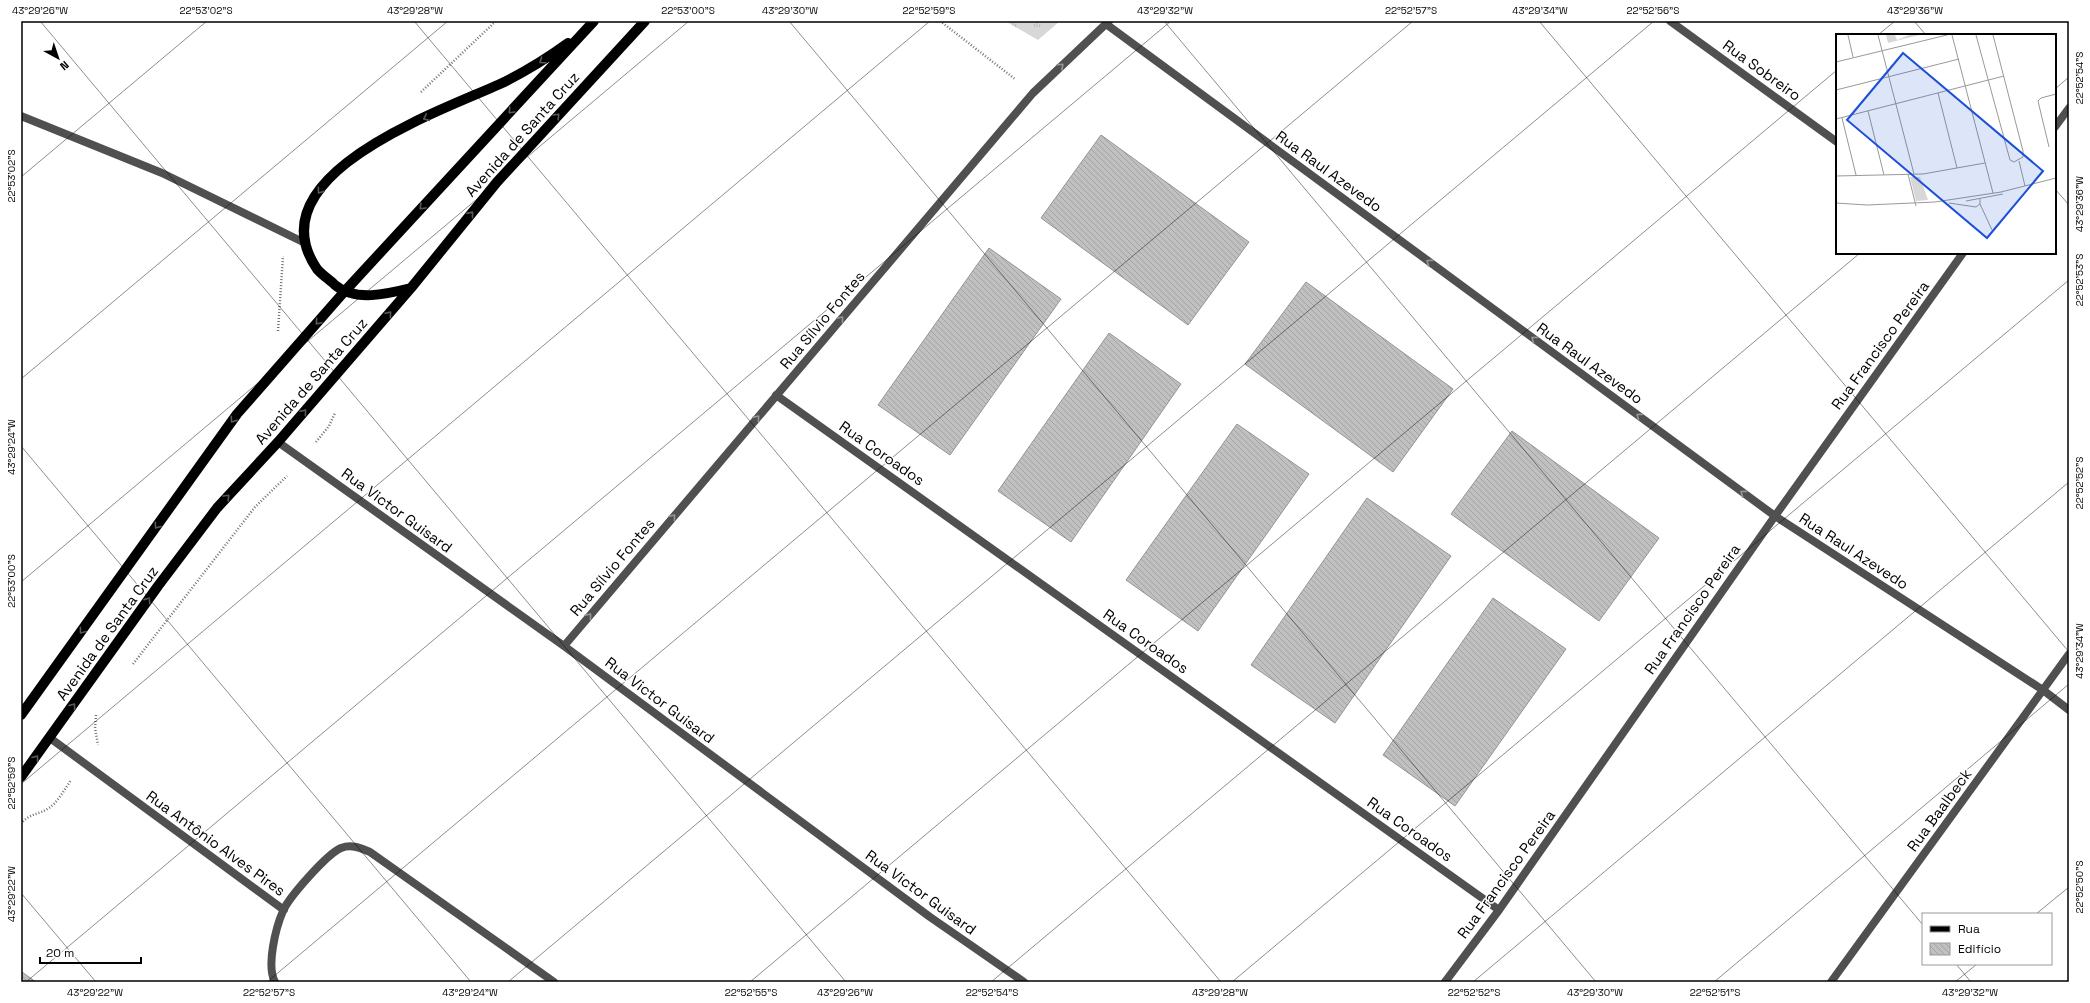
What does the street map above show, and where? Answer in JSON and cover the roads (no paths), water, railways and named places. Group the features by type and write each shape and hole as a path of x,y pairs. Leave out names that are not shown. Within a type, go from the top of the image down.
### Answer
{"main road":[{"name":"Avenida de Santa Cruz","path":"21,716 237,414 344,292 594,21"},
{"name":"Avenida de Santa Cruz","path":"21,777 158,586 217,508 278,442 411,288 497,182 645,21"},
{"path":"411,288 377,295 344,292 318,270 305,243 305,217 320,189 351,159 389,134 537,65 586,30"}],"street":[{"name":"Rua Sobreiro","path":"1670,21 1836,141"},
{"name":"Rua Sílvio Fontes","path":"564,646 1033,93 1108,22"},
{"name":"Rua Raul Azevedo","path":"1108,22 1775,516 2043,690 2069,710"},
{"path":"2056,126 2069,108"},
{"path":"21,116 162,173 305,243"},
{"name":"Rua Francisco Pereira","path":"1445,982 1499,910 1775,516 1962,254"},
{"name":"Rua Coroados","path":"776,395 1499,910"},
{"name":"Rua Victor Guisard","path":"278,442 564,646 930,917 1024,982"},
{"name":"Rua Baalbeck","path":"1831,982 2069,654"},
{"name":"Rua Antônio Alves Pires","path":"50,738 284,910 326,857 341,848 354,846 370,852 554,982"},
{"path":"275,982 272,976 273,950 284,910"}]}
